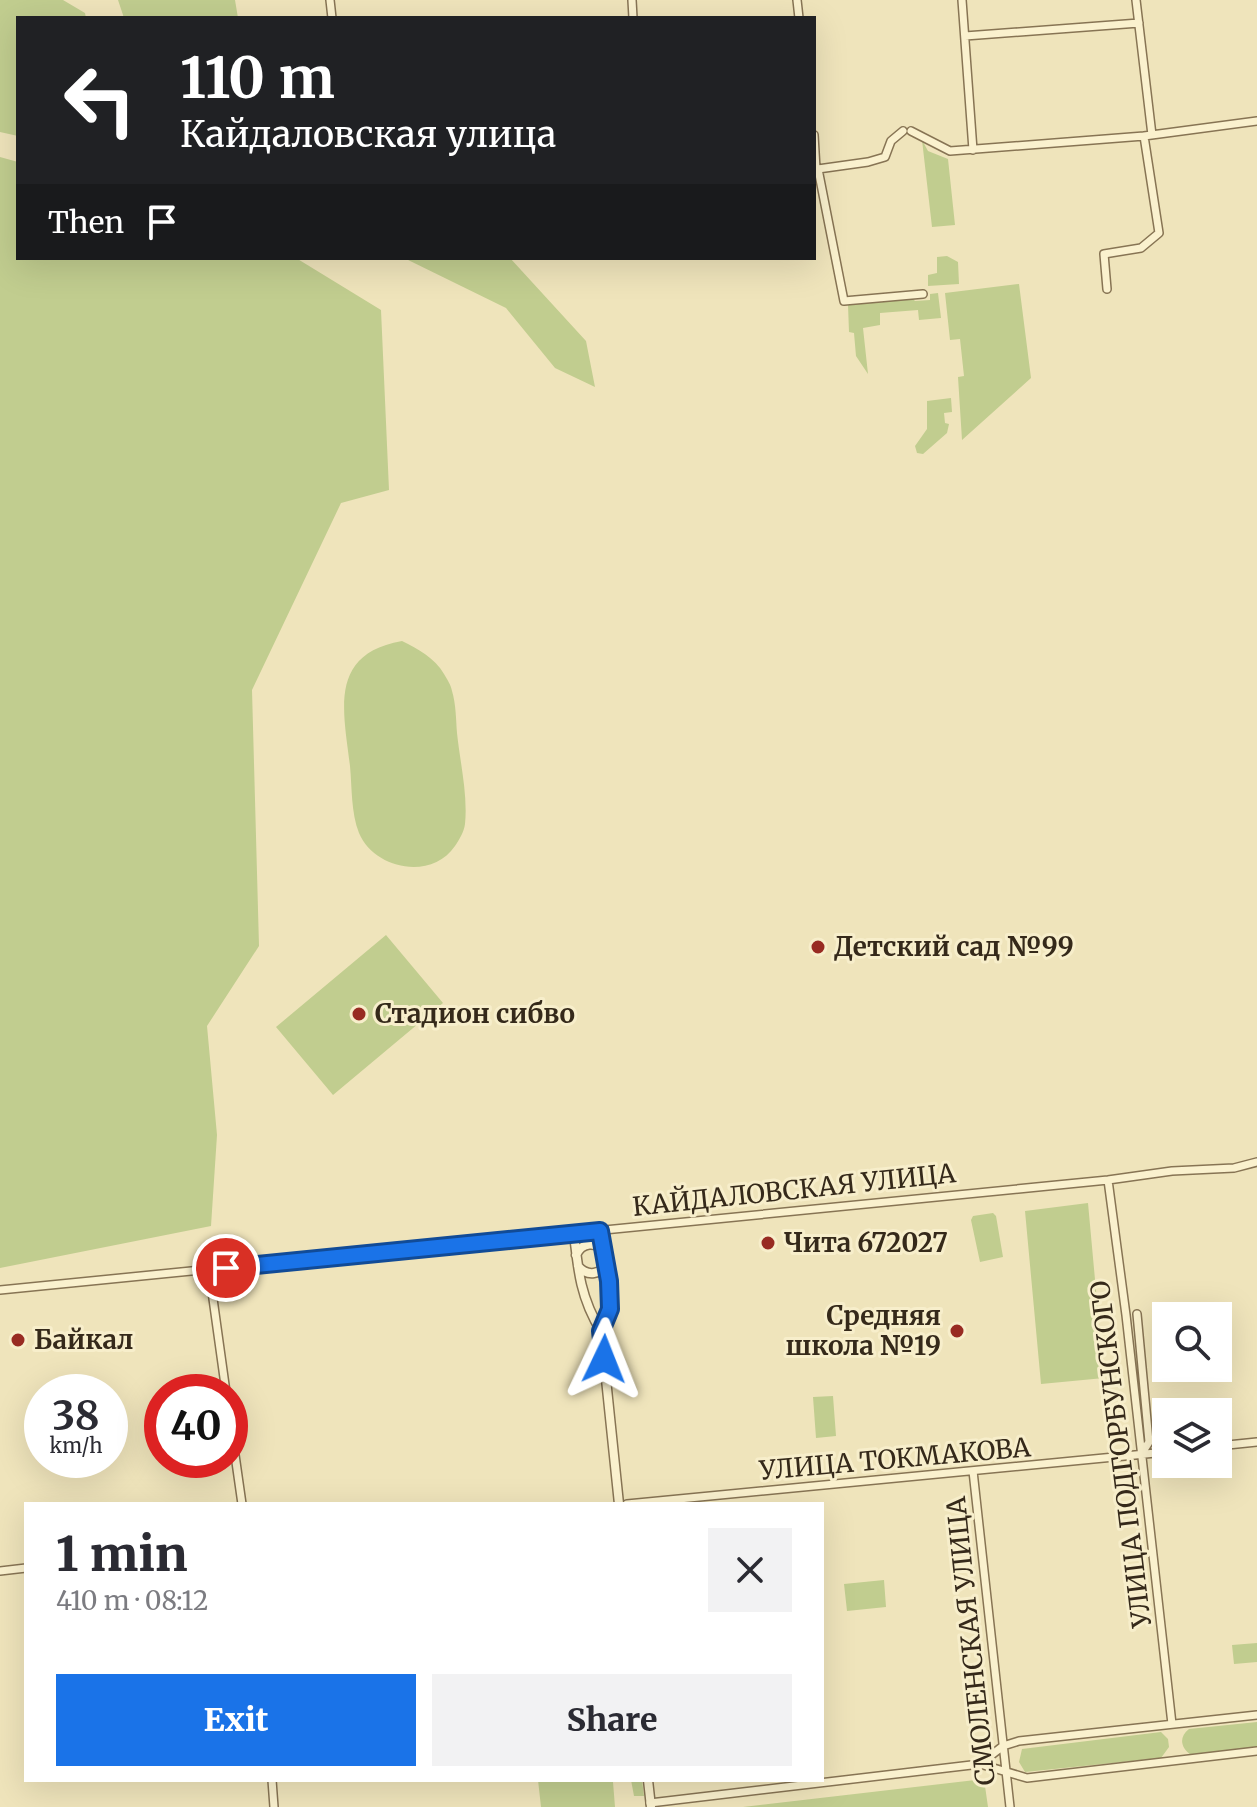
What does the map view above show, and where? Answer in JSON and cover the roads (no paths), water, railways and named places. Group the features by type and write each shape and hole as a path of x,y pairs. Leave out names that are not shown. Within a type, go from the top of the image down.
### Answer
{"street":[{"path":"962,0 973,150"},
{"path":"1107,289 1104,254 1141,248 1159,233 1136,0"},
{"path":"965,36 1139,23"},
{"path":"923,294 844,301 816,169 885,157 891,141 907,131 950,151 1148,135 1257,121"},
{"name":"КАЙДАЛОВСКАЯ УЛИЦА","path":"0,1290 1108,1180 1172,1171 1234,1168 1257,1162"},
{"name":"УЛИЦА ПОДГОРБУНСКОГО","path":"1108,1180 1172,1724"},
{"path":"600,1231 607,1257 610,1309 601,1331"},
{"path":"574,1234 587,1308 601,1331 619,1502"},
{"path":"577,1260 582,1247 587,1244 598,1245 607,1257"},
{"path":"577,1260 585,1272 596,1273 602,1270 607,1257"},
{"path":"209,1270 223,1374"},
{"path":"1137,1314 1149,1442 1141,1455"},
{"path":"1232,1445 1257,1442"},
{"name":"УЛИЦА ТОКМАКОВА","path":"648,1502 1152,1454"},
{"name":"СМОЛЕНСКАЯ УЛИЦА","path":"973,1471 1010,1807"},
{"path":"238,1478 242,1502"},
{"path":"0,1571 24,1568"},
{"path":"980,1764 1003,1746 1019,1741 1257,1715"},
{"path":"648,1782 650,1805 980,1764 1027,1778 1257,1751"},
{"path":"272,1782 274,1807"}],"place":[{"name":"Детский сад №99","path":"818,947"},
{"name":"Стадион сибво","path":"359,1014"},
{"name":"Чита 672027","path":"768,1243"},
{"name":"Средняя школа №19","path":"957,1331"},
{"name":"Байкал","path":"18,1340"}]}
